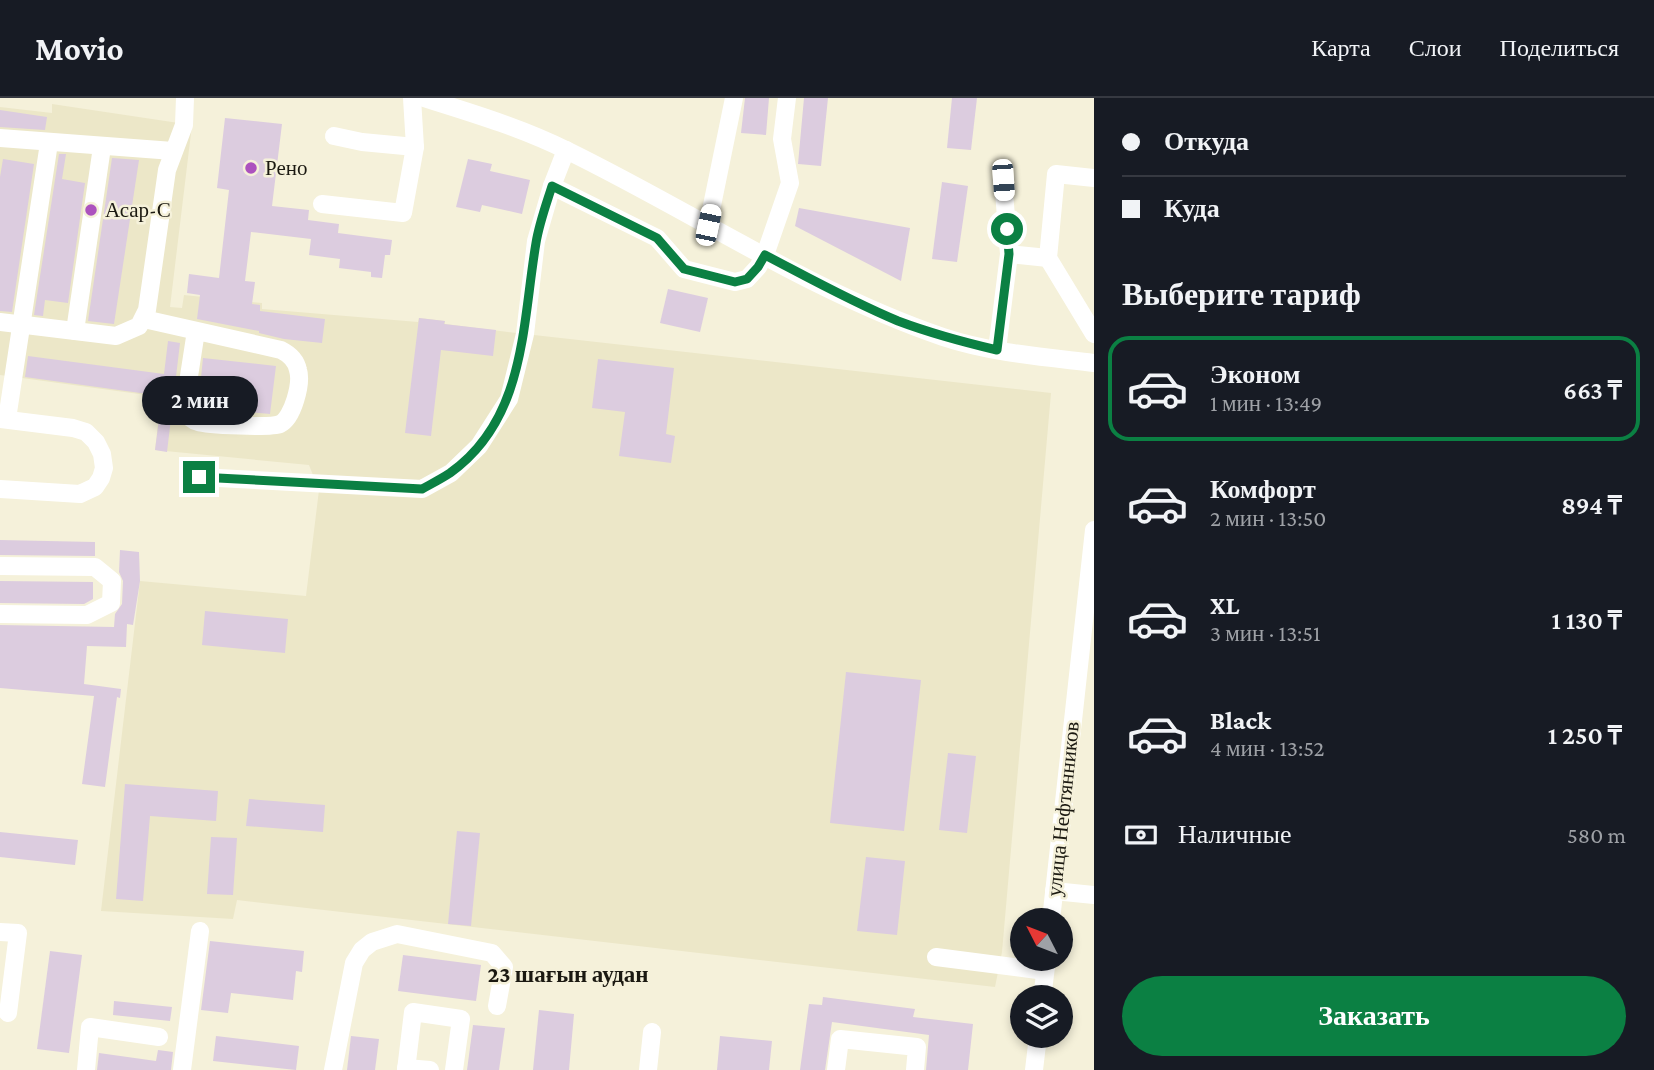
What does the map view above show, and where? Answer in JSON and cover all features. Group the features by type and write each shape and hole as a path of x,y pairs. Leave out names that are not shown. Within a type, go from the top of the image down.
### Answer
{"street":[{"path":"0,322 116,336 130,332 144,319 167,170 184,125 185,98 178,98"},
{"path":"322,204 403,213 415,147 412,98"},
{"path":"424,98 476,114 566,150 838,293 896,320 946,338 997,350 1094,363"},
{"path":"708,225 734,98"},
{"path":"552,186 657,238 684,269 735,282 747,279 765,255 790,183 782,139 787,98"},
{"path":"334,136 362,142 415,147"},
{"path":"1,143 49,143 173,151"},
{"path":"0,489 80,494 95,486 104,468 102,454 96,442 86,432 3,419 22,324 49,143"},
{"path":"75,331 102,147"},
{"path":"199,477 422,489 451,473 479,446 509,399 524,334 536,242 552,186 566,150"},
{"path":"1094,178 1056,174 1048,258 1094,334"},
{"path":"997,350 1009,254 1003,180"},
{"path":"1009,254 1048,258"},
{"path":"144,319 281,350 292,358 299,376 292,412 286,419 279,425 267,426 200,423 188,416 185,402 196,331"},
{"name":"улица Нефтянников","path":"1052,908 1094,530"},
{"path":"0,566 95,566 112,581 111,603 87,615 0,614"},
{"path":"1054,891 1094,895"},
{"path":"182,1070 200,931"},
{"path":"0,932 18,933 8,1013"},
{"path":"333,1070 354,963 362,950 372,942 397,934 492,953 504,967 497,1006"},
{"path":"936,957 1010,962"},
{"path":"430,1070 406,1069 413,1012 461,1019 454,1070"},
{"path":"86,1070 90,1027 159,1037"},
{"path":"648,1070 652,1031"},
{"path":"836,1070 840,1039 917,1047 915,1070"},
{"path":"1034,1070 1037,1048"}],"shaded area":[{"path":"52,104 192,125 170,307 182,308 184,295 262,303 262,309 418,322 419,318 525,334 1051,393 1002,952 995,987 237,900 233,919 101,911 140,581 306,596 319,490 309,465 155,450 161,397 0,375 0,107 52,113"}],"building":[{"path":"745,98 769,98 766,135 741,133"},
{"path":"804,98 828,98 821,166 798,164"},
{"path":"952,98 977,98 971,150 947,148"},
{"path":"0,110 47,117 45,130 0,127"},
{"path":"225,118 282,124 272,206 309,210 308,220 339,224 338,233 392,240 390,255 385,255 382,278 371,277 371,272 339,268 340,259 309,255 311,239 251,232 245,281 255,282 252,304 260,305 260,311 325,319 322,343 284,339 259,331 197,319 200,295 187,293 189,274 219,278 229,190 217,188"},
{"path":"59,154 66,154 62,179 85,183 68,303 45,300 43,316 34,315"},
{"path":"112,158 139,160 114,324 88,321"},
{"path":"3,159 34,164 12,312 0,311 0,177"},
{"path":"468,159 492,164 490,171 530,180 522,214 482,205 480,212 456,207"},
{"path":"942,182 968,186 957,262 932,259"},
{"path":"799,208 910,228 901,281 795,226"},
{"path":"668,289 708,298 700,332 660,323"},
{"path":"419,318 496,330 493,356 441,350 431,436 405,433"},
{"path":"168,341 180,343 167,452 155,450 162,396 25,377 28,356 164,374"},
{"path":"203,358 276,366 270,414 198,407"},
{"path":"598,359 674,368 666,434 675,436 671,463 619,456 625,412 592,408"},
{"path":"0,540 95,542 95,556 0,555"},
{"path":"120,550 139,552 140,581 133,625 127,624 126,647 87,646 84,684 121,689 120,698 117,697 105,787 82,784 94,696 0,688 0,625 114,627 115,614 122,604"},
{"path":"0,581 93,582 93,599 84,604 0,603"},
{"path":"205,611 288,619 285,653 202,645"},
{"path":"846,672 921,680 904,831 830,823"},
{"path":"948,753 976,756 967,833 939,830"},
{"path":"125,784 218,791 216,821 150,816 143,901 116,899"},
{"path":"249,799 325,805 323,832 246,826"},
{"path":"457,831 480,833 471,926 448,924"},
{"path":"0,832 78,840 75,865 0,857"},
{"path":"211,837 237,838 233,895 207,894"},
{"path":"866,857 905,861 897,935 857,931"},
{"path":"210,941 304,951 302,972 296,971 293,1000 231,993 228,1013 201,1010"},
{"path":"50,951 82,955 69,1053 37,1049"},
{"path":"403,955 481,965 476,1001 398,991"},
{"path":"823,997 915,1009 913,1017 973,1024 968,1070 926,1070 929,1035 832,1022 825,1070 800,1070 809,1004 822,1005"},
{"path":"114,1001 172,1007 170,1021 113,1015"},
{"path":"539,1010 574,1014 569,1070 533,1070"},
{"path":"473,1025 505,1028 499,1070 467,1070"},
{"path":"216,1036 299,1046 296,1070 213,1061"},
{"path":"351,1036 379,1039 375,1070 347,1070"},
{"path":"720,1036 772,1041 769,1070 717,1070"},
{"path":"158,1050 173,1052 171,1070 97,1070 99,1053 156,1061"}],"place":[{"name":"Рено","path":"251,168"},
{"name":"Асар-С","path":"91,210"}],"district":[{"name":"23 шағын аудан","path":"568,974"}],"route":[{"path":"199,477 422,489 451,473 479,446 509,399 524,334 536,242 552,186 657,238 684,269 735,282 747,279 765,255 896,320 946,338 997,350 1009,254 1007,229"}]}
